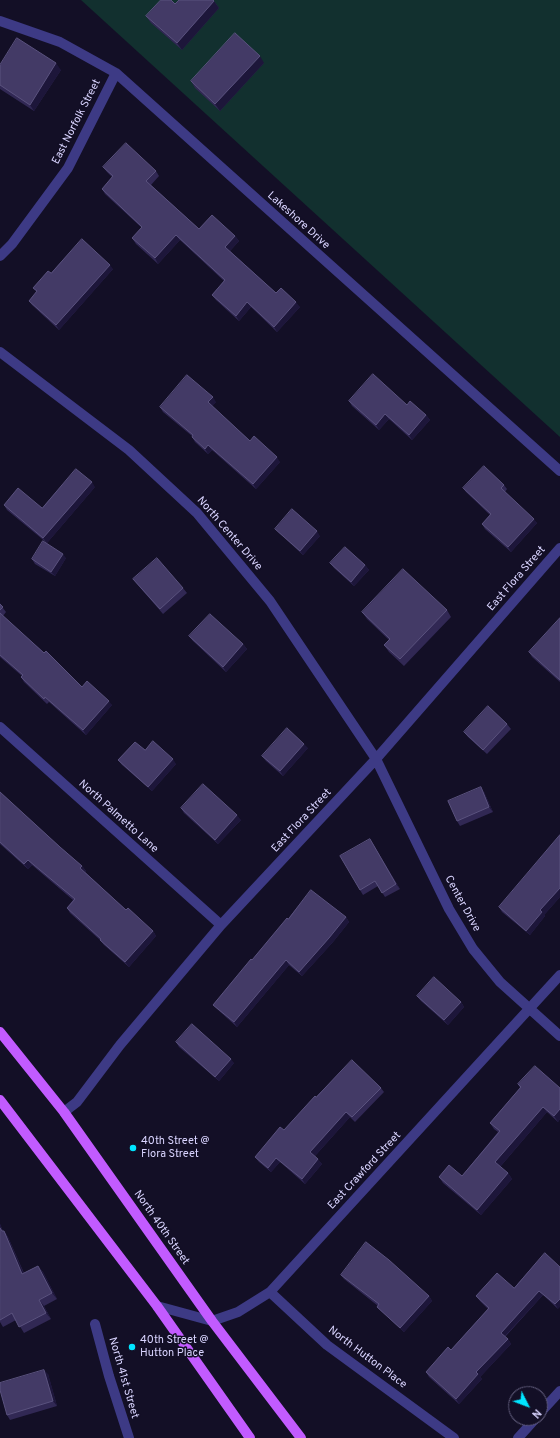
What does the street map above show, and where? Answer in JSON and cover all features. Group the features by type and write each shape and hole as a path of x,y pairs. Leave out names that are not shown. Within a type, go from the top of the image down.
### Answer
{"main road":[{"name":"North 40th Street","path":"0,1032 64,1112 212,1321 301,1438"},
{"path":"0,1100 158,1306 250,1438"}],"street":[{"name":"Lakeshore Drive","path":"0,22 60,42 116,73 560,471"},
{"name":"East Norfolk Street","path":"0,256 12,244 68,168 116,73"},
{"name":"North Center Drive","path":"0,352 129,450 197,513 270,601 376,759"},
{"name":"East Flora Street","path":"64,1112 77,1102 120,1045 220,926 376,759 560,548"},
{"name":"North Palmetto Lane","path":"0,727 220,926"},
{"name":"Center Drive","path":"376,759 449,909 469,943 500,982 560,1036"},
{"name":"East Crawford Street","path":"212,1321 238,1312 270,1292 560,975"},
{"name":"North Hutton Place","path":"270,1292 327,1346 454,1438"},
{"path":"158,1306 212,1321"},
{"name":"North 41st Street","path":"95,1324 108,1376 129,1438"},
{"path":"548,1404 560,1391"},
{"path":"518,1438 529,1426"}],"green space":[{"path":"81,0 560,0 560,437"}],"building":[{"path":"161,0 171,0 175,4 179,0 214,1 177,43 146,16"},
{"path":"235,33 260,56 215,104 191,81"},
{"path":"17,38 56,63 30,105 0,85 0,65"},
{"path":"126,143 156,171 146,181 199,229 212,215 235,236 225,247 276,293 281,288 296,302 274,327 247,302 236,316 212,295 225,280 176,235 155,258 132,238 142,227 102,189 113,176 103,167"},
{"path":"82,239 110,265 56,325 29,301 37,291 33,288 48,271 51,273"},
{"path":"373,374 407,405 410,401 426,415 409,435 385,414 376,425 349,401"},
{"path":"187,375 213,397 208,402 250,441 254,436 277,457 253,484 208,445 205,449 192,437 193,435 160,407"},
{"path":"484,466 504,485 501,488 534,519 508,547 482,524 491,514 463,488"},
{"path":"76,469 92,482 43,538 4,505 18,488 42,508"},
{"path":"292,509 317,531 300,551 275,529"},
{"path":"43,541 63,554 51,572 32,559"},
{"path":"345,547 365,565 351,582 330,563"},
{"path":"157,558 183,588 160,609 133,579"},
{"path":"403,569 447,610 400,659 384,645 390,639 362,612"},
{"path":"0,613 44,653 46,651 82,687 87,681 109,701 83,730 45,697 44,699 21,677 23,675 0,655"},
{"path":"210,614 243,644 223,667 189,636"},
{"path":"560,618 560,680 529,652"},
{"path":"488,706 507,724 483,750 464,732"},
{"path":"287,728 304,744 280,771 262,756"},
{"path":"153,741 173,759 148,787 118,760 135,742 145,750"},
{"path":"203,784 237,815 215,840 181,808"},
{"path":"481,787 489,807 457,821 448,801"},
{"path":"0,792 82,866 80,868 126,910 128,908 153,931 125,962 67,908 75,899 28,860 24,864 0,842"},
{"path":"560,835 560,888 540,910 542,912 526,931 499,907"},
{"path":"370,839 396,884 382,893 375,881 360,890 340,856"},
{"path":"311,890 346,917 299,972 286,960 234,1022 213,1005 251,959 252,960 287,918 288,919"},
{"path":"434,977 461,1002 444,1020 417,996"},
{"path":"192,1024 231,1059 215,1077 176,1042"},
{"path":"352,1060 381,1088 352,1117 346,1112 310,1152 318,1159 302,1179 276,1158 268,1168 255,1157 280,1127 284,1130 315,1096 316,1097"},
{"path":"535,1066 560,1088 560,1109 554,1116 543,1107 495,1162 508,1173 477,1210 439,1177 449,1165 462,1176 500,1131 490,1123 521,1087 518,1084"},
{"path":"0,1228 4,1231 22,1274 38,1266 52,1293 39,1300 46,1313 19,1327 12,1313 0,1320"},
{"path":"366,1242 389,1260 429,1296 400,1328 377,1307 379,1304 341,1275"},
{"path":"545,1253 560,1267 560,1299 555,1304 539,1291 501,1333 508,1339 476,1372 478,1374 456,1399 426,1372 448,1347 451,1350 489,1308 476,1296 497,1273 514,1288"},
{"path":"44,1370 53,1401 7,1415 0,1390 0,1383"}],"place":[{"name":"40th Street @ Flora Street","path":"133,1148"},
{"name":"40th Street @ Hutton Place","path":"132,1347"}]}
